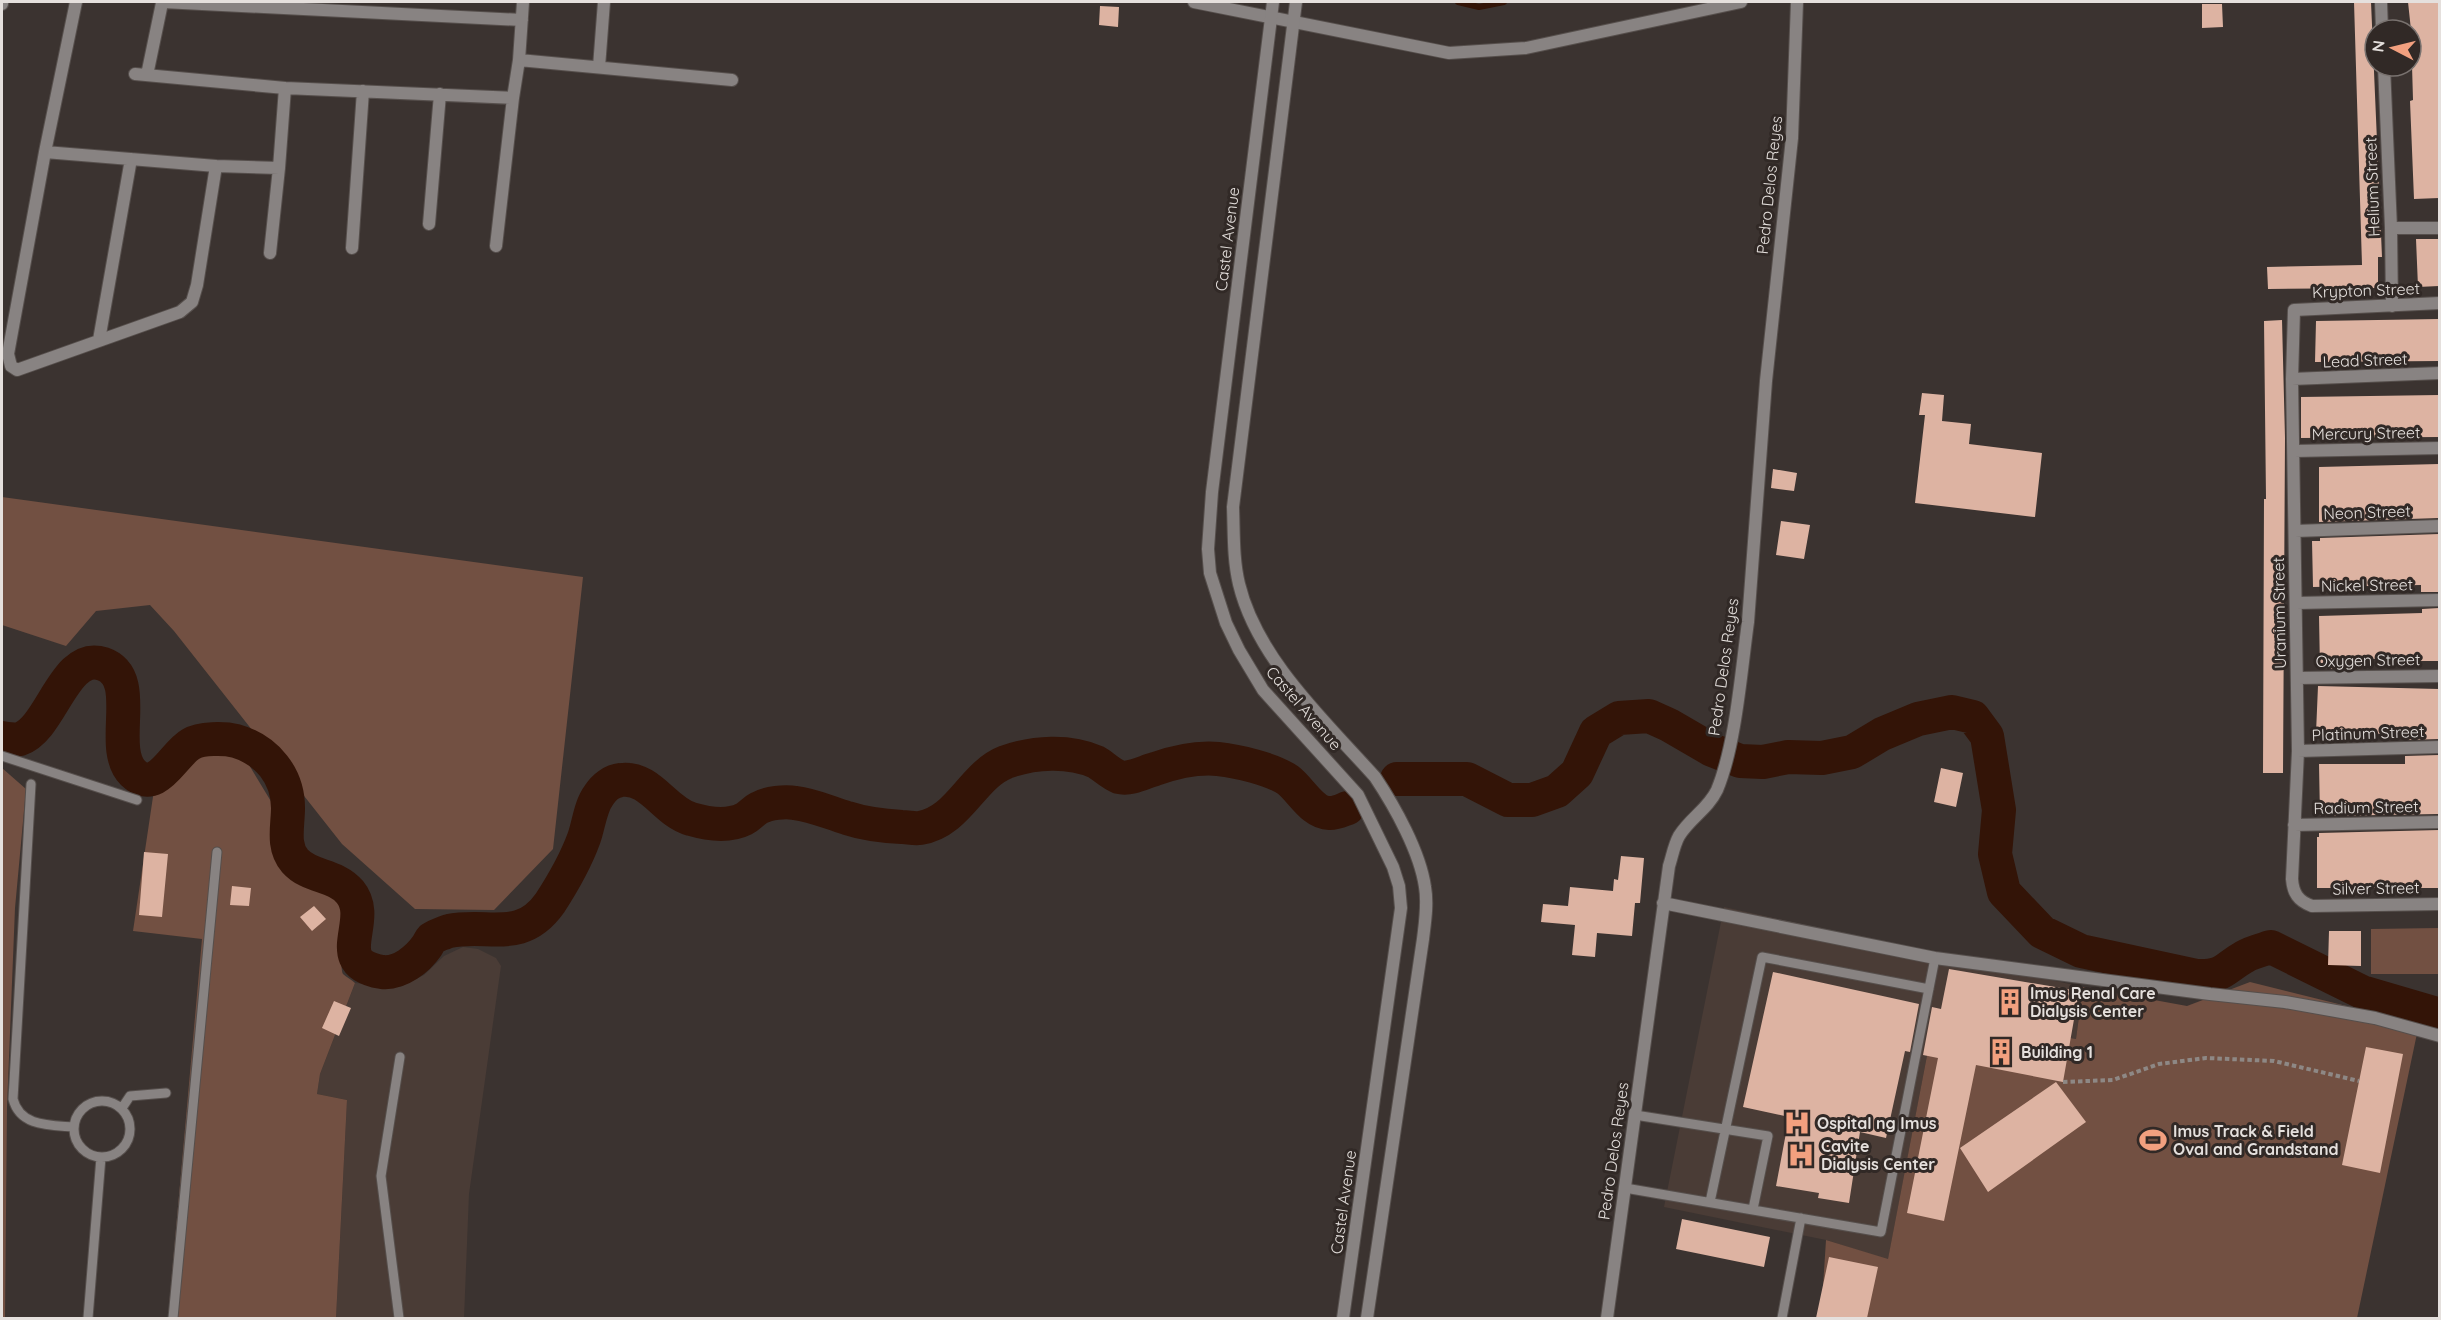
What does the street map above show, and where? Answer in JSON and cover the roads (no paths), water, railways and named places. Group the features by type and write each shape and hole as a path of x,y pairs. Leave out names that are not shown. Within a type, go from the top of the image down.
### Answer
{"street":[{"path":"76,2 45,152 8,354 11,366 17,369 180,312 192,302 197,285 216,166"},
{"path":"513,98 285,88 141,74 163,2 522,20"},
{"path":"496,246 519,60 523,2"},
{"path":"599,67 604,2"},
{"path":"1194,2 1449,53 1526,48 1741,2"},
{"name":"Castel Avenue","path":"1273,2 1212,492 1208,549 1210,573 1217,600 1239,650 1263,690 1358,795 1386,850 1399,886 1401,908 1343,1318"},
{"name":"Castel Avenue","path":"1296,2 1233,507 1234,539 1239,586 1248,610 1270,651 1286,678 1376,777 1420,867 1426,889 1423,939 1367,1318"},
{"name":"Pedro Delos Reyes","path":"1608,1318 1669,866 1678,837 1703,811 1716,792 1722,775 1730,742 1748,622 1766,381 1792,138 1797,2"},
{"path":"2381,2 2382,18"},
{"path":"519,60 732,80"},
{"name":"Helium Street","path":"2385,78 2392,306"},
{"path":"270,253 285,88"},
{"path":"352,248 363,91"},
{"path":"429,224 440,94"},
{"path":"45,152 216,166 279,168"},
{"path":"99,340 131,159"},
{"path":"2391,228 2439,228"},
{"name":"Krypton Street","path":"2294,310 2439,303"},
{"name":"Uranium Street","path":"2294,310 2292,379 2298,751 2293,889 2301,902 2312,906"},
{"name":"Lead Street","path":"2292,379 2439,374"},
{"name":"Mercury Street","path":"2294,452 2439,448"},
{"name":"Neon Street","path":"2295,531 2439,526"},
{"name":"Nickel Street","path":"2296,603 2439,600"},
{"name":"Oxygen Street","path":"2297,678 2439,676"},
{"name":"Platinum Street","path":"2298,751 2439,747"},
{"name":"Radium Street","path":"2294,825 2439,822"},
{"path":"1663,903 1935,958 2285,1002 2375,1018 2439,1036"},
{"name":"Silver Street","path":"2312,906 2439,904"}],"lane":[{"path":"2,756 137,800"},
{"path":"31,784 13,1099 15,1108 20,1114 33,1123 74,1127"},
{"path":"173,1318 217,852"},
{"path":"1710,1202 1762,957 1929,989"},
{"path":"1625,1188 1881,1232 1935,958"},
{"path":"399,1318 381,1176 400,1057"},
{"path":"122,1107 130,1096 166,1093"},
{"path":"104,1100 122,1107 128,1116 130,1135 119,1152 111,1156 92,1156 78,1144 74,1127 80,1110 95,1101 104,1100"},
{"path":"1635,1115 1768,1136 1753,1209"},
{"path":"87,1318 101,1157"},
{"path":"1782,1318 1801,1218"}],"waterway":[{"path":"1458,2 1479,7 1504,2"},
{"path":"2,738 20,739 31,732 41,721 68,679 78,669 90,663 103,664 115,672 121,683 123,747 126,761 133,773 142,779 150,780 157,777 184,749 201,741 231,740 257,751 274,766 284,785 288,808 287,842 291,855 301,866 337,882 350,892 356,903 354,950 357,960 366,967 382,972 395,971 408,965 423,951 432,938 446,932 464,929 516,928 528,924 539,916 550,903 573,863 596,800 606,787 621,780 641,783 682,815 704,822 718,824 738,822 763,806 786,802 808,805 868,823 918,828 933,824 945,817 994,768 1028,756 1063,754 1086,758 1116,776 1124,778 1178,762 1210,759 1244,764 1281,776 1293,784 1318,810 1330,813 1348,808"},
{"path":"1397,779 1467,779 1508,800 1532,800 1557,791 1577,773 1596,732 1619,718 1649,716 1712,750 1740,761 1763,762 1788,757 1822,758 1852,752 1882,734 1918,719 1952,712 1973,717 1987,736 1999,810 1995,854 2004,892 2042,932 2081,951 2197,976 2218,974 2247,955 2271,947 2362,992 2440,1015"}],"place":[{"name":"Imus Renal Care Dialysis Center","path":"2010,1002"},
{"name":"Building 1","path":"2001,1052"},
{"name":"Ospital ng Imus","path":"1797,1123"},
{"name":"Imus Track & Field Oval and Grandstand","path":"2153,1140"},
{"name":"Cavite Dialysis Center","path":"1801,1155"}]}
